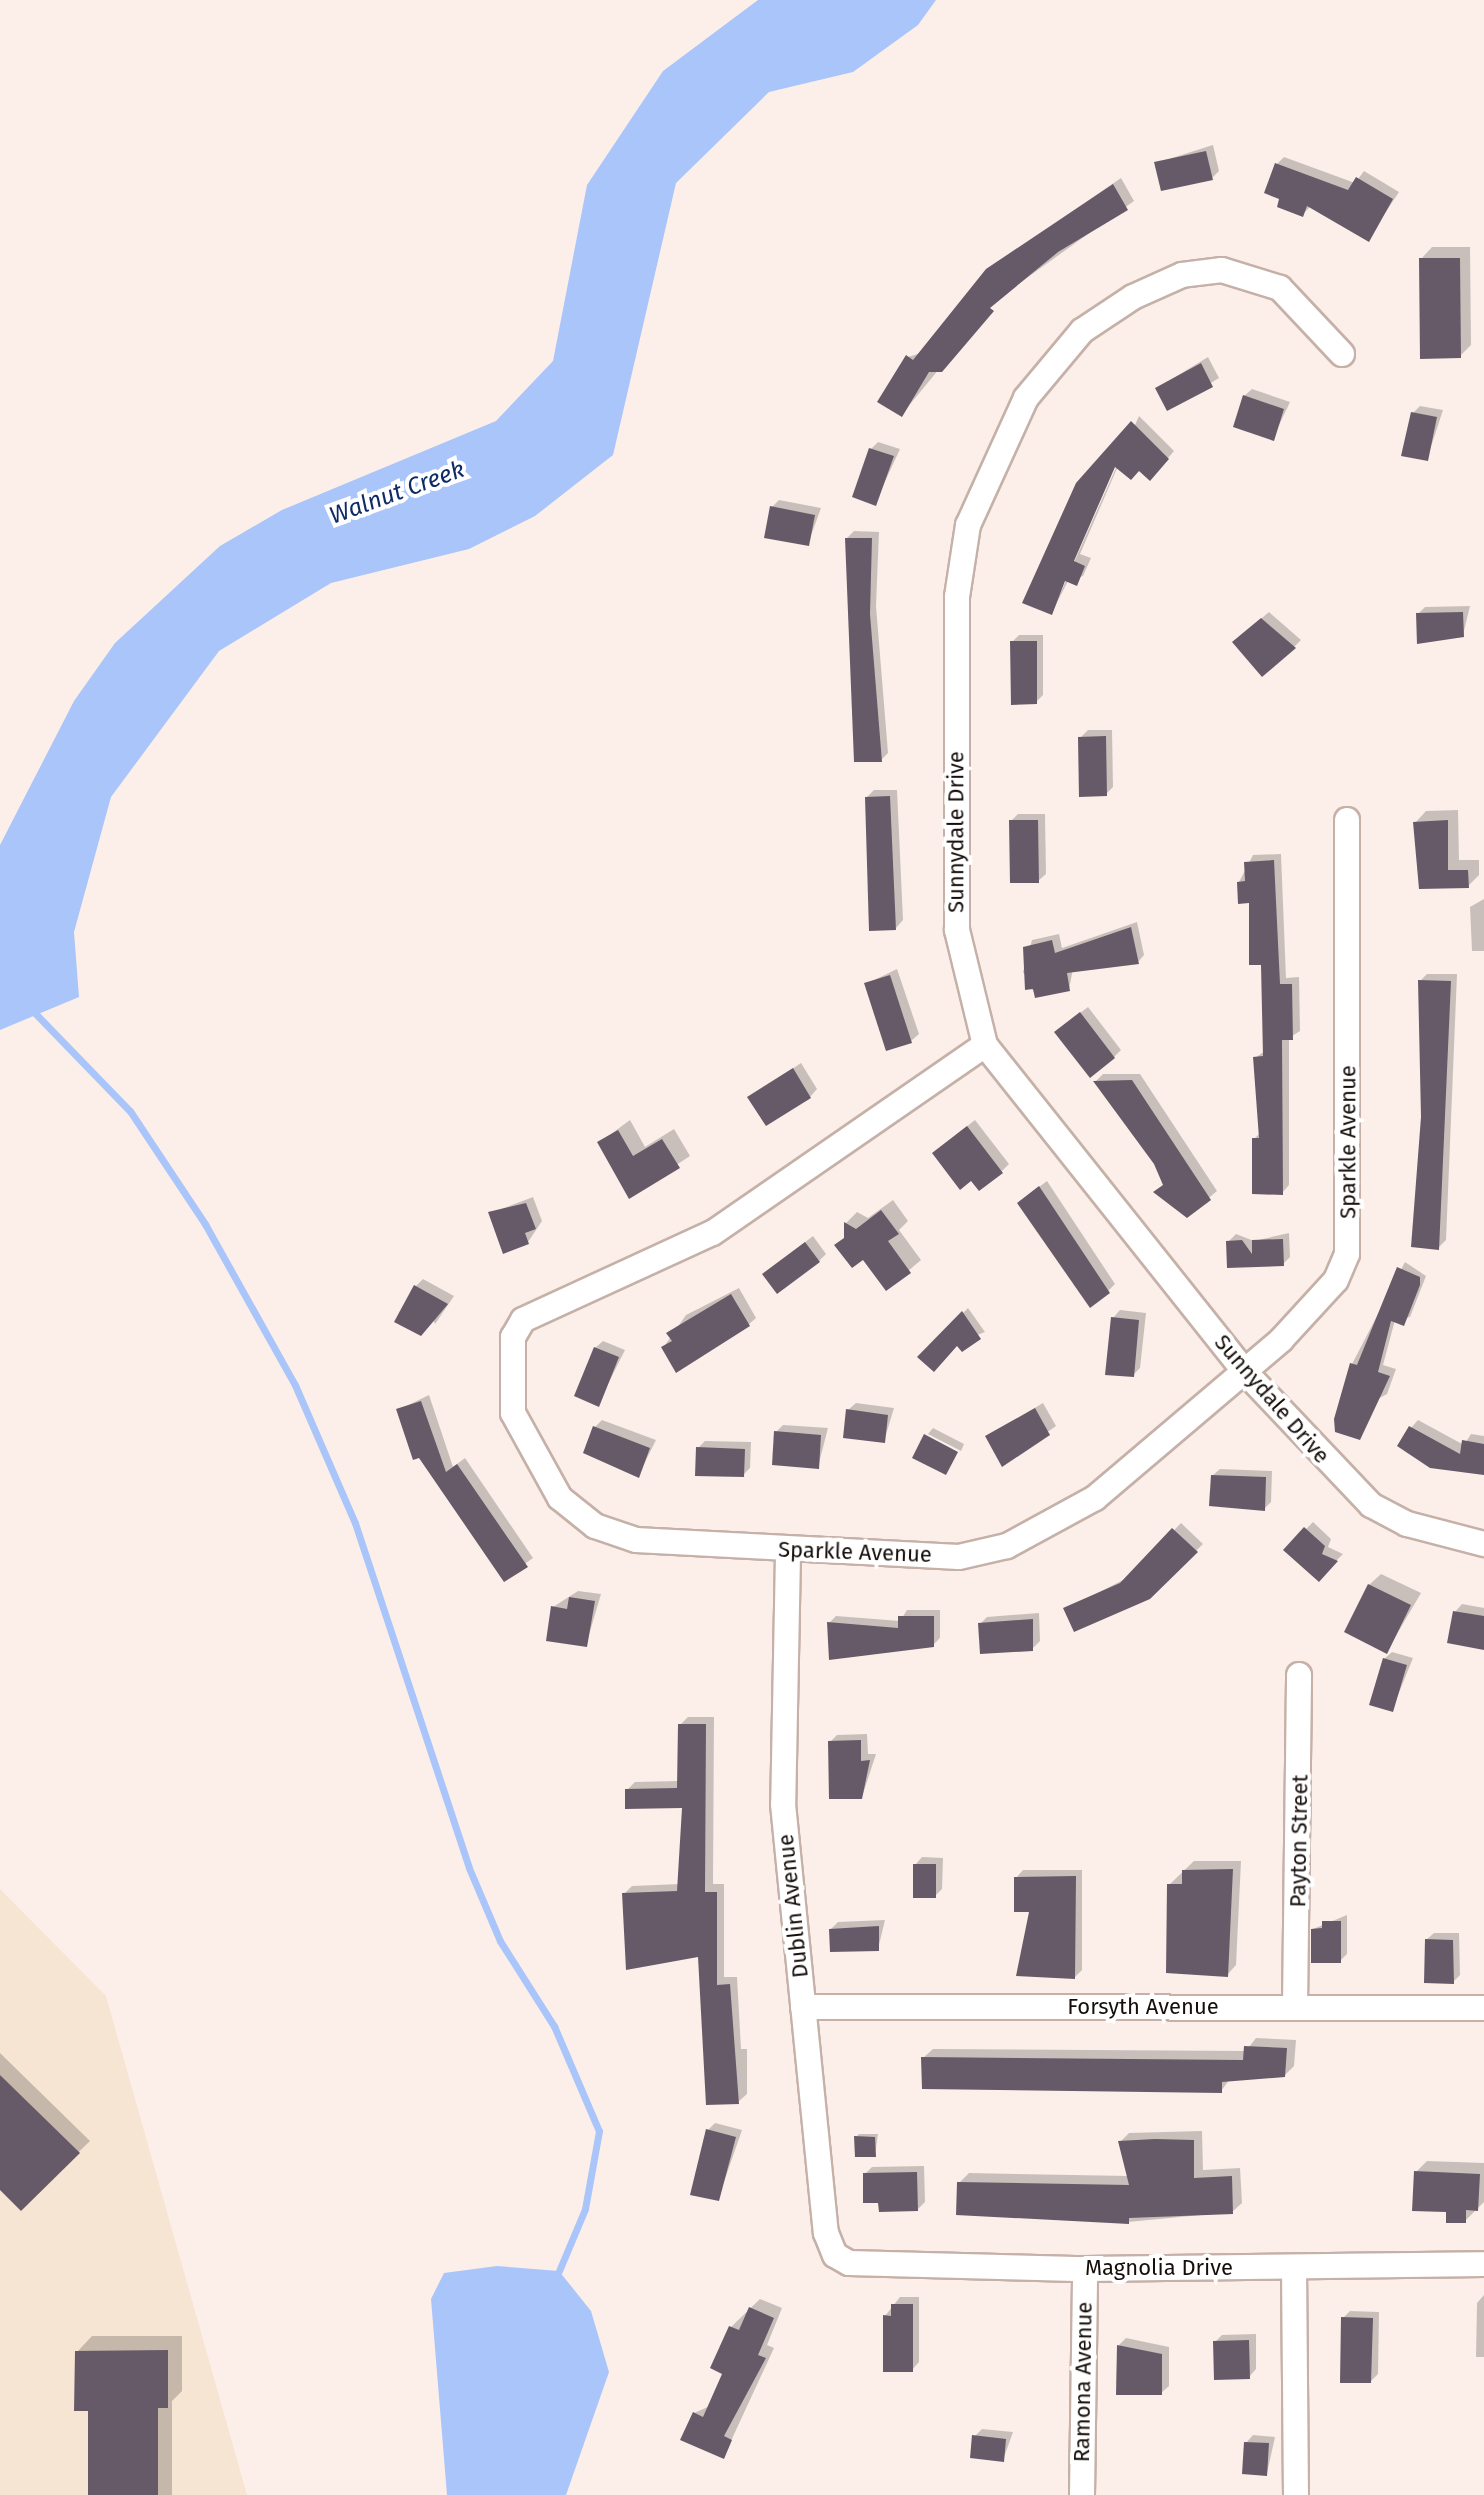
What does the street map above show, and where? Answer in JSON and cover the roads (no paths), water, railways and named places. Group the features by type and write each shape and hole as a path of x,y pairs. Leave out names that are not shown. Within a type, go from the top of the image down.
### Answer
{"street":[{"name":"Sunnydale Drive","path":"1342,354 1280,288 1222,270 1182,275 1082,331 1026,398 992,462 968,525 957,597 954,820 957,930 985,1045 1244,1371 1371,1505 1407,1524 1484,1544"},
{"name":"Sparkle Avenue","path":"985,1045 712,1233 523,1320 513,1337 513,1413 525,1443 560,1498 595,1526 636,1540 788,1554 819,1548 959,1557 1007,1546 1095,1498 1244,1371 1311,1311 1347,1254 1347,820"},
{"name":"Dublin Avenue","path":"788,1554 783,1804 826,2233 835,2255"},
{"name":"Payton Street","path":"1295,2007 1299,1675"},
{"name":"Forsyth Avenue","path":"803,2007 1484,2008"},
{"name":"Magnolia Drive","path":"835,2255 849,2263 1085,2269 1484,2264"},
{"path":"1294,2267 1296,2495"},
{"name":"Ramona Avenue","path":"1082,2495 1085,2269"}],"water":[{"name":"Walnut Creek","path":"758,0 936,0 918,25 853,72 769,92 676,183 613,455 535,516 469,549 331,583 219,651 111,797 74,932 79,997 0,1030 0,845 74,701 115,643 220,546 282,510 496,421 553,361 587,185 663,71"},
{"path":"497,2266 559,2271 591,2311 609,2372 566,2495 447,2495 431,2299 444,2273"}],"waterway":[{"path":"31,1009 130,1111 205,1224 295,1385 355,1523 469,1868 500,1941 554,2026 599,2131 585,2209 559,2271"}]}
